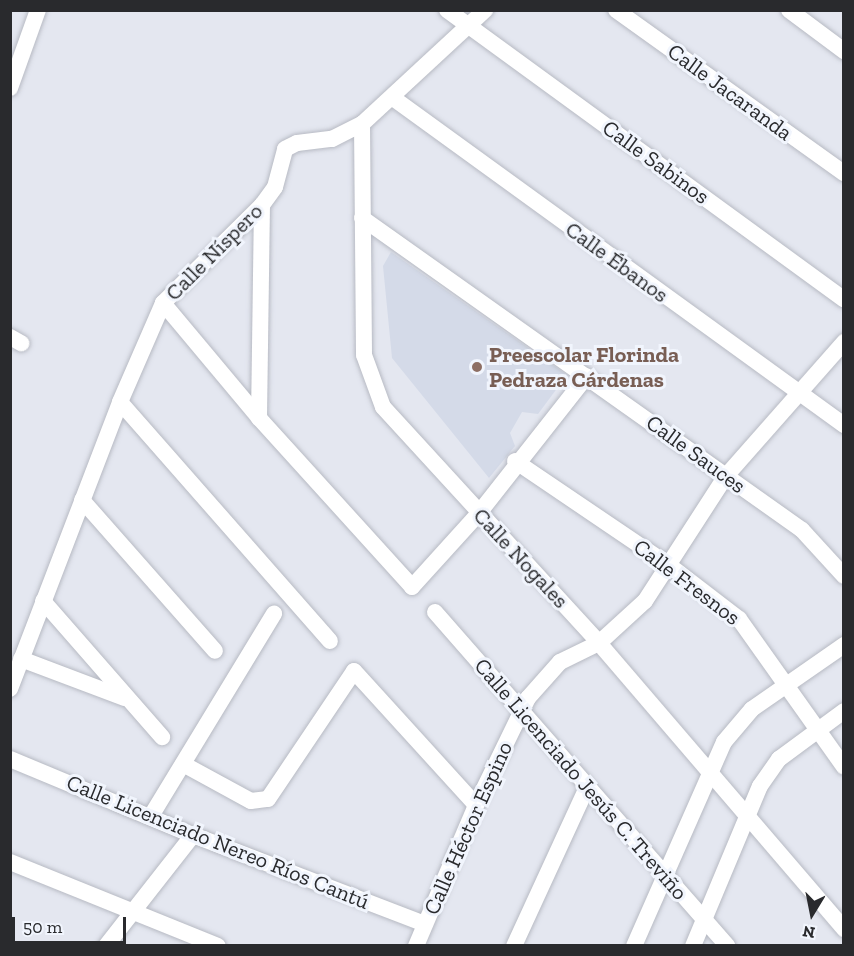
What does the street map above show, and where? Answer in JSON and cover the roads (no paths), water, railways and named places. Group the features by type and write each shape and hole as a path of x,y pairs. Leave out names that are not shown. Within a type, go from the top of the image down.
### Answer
{"street":[{"name":"Calle Sabinos","path":"447,10 843,299"},
{"name":"Calle Níspero","path":"10,689 120,402 163,303 262,205 275,188 285,149 297,143 332,139 362,124 393,98 484,10"},
{"name":"Calle Jacaranda","path":"616,10 843,173"},
{"path":"789,10 843,51"},
{"path":"10,88 33,12"},
{"name":"Calle Ébanos","path":"393,98 843,425"},
{"name":"Calle Nogales","path":"362,124 366,371 383,407 598,643 843,929"},
{"path":"259,418 262,205"},
{"name":"Calle Sauces","path":"362,218 587,376 814,540 843,576"},
{"path":"163,303 259,418 412,587 479,513 515,461 587,376"},
{"name":"Calle Héctor Espino","path":"416,945 476,805 521,711 540,681 560,662 598,643 645,601 670,566 726,476 843,342"},
{"path":"120,402 330,642"},
{"name":"Calle Fresnos","path":"515,461 670,566 739,619 818,728 843,767"},
{"path":"82,500 215,651"},
{"path":"43,601 124,698 162,737"},
{"name":"Calle Licenciado Jesús C. Treviño","path":"435,612 727,945"},
{"path":"151,816 274,614"},
{"path":"634,945 708,773 739,722 786,683 843,645"},
{"path":"21,659 124,698"},
{"path":"183,764 251,801 268,799 354,671 476,805"},
{"path":"693,945 745,816 779,759 843,711"},
{"name":"Calle Licenciado Nereo Ríos Cantú","path":"10,759 192,835 425,924"},
{"path":"514,945 587,787"},
{"path":"106,945 135,913 192,835"},
{"path":"10,862 218,945"}],"place":[{"name":"Preescolar Florinda Pedraza Cárdenas","path":"477,367"}]}
